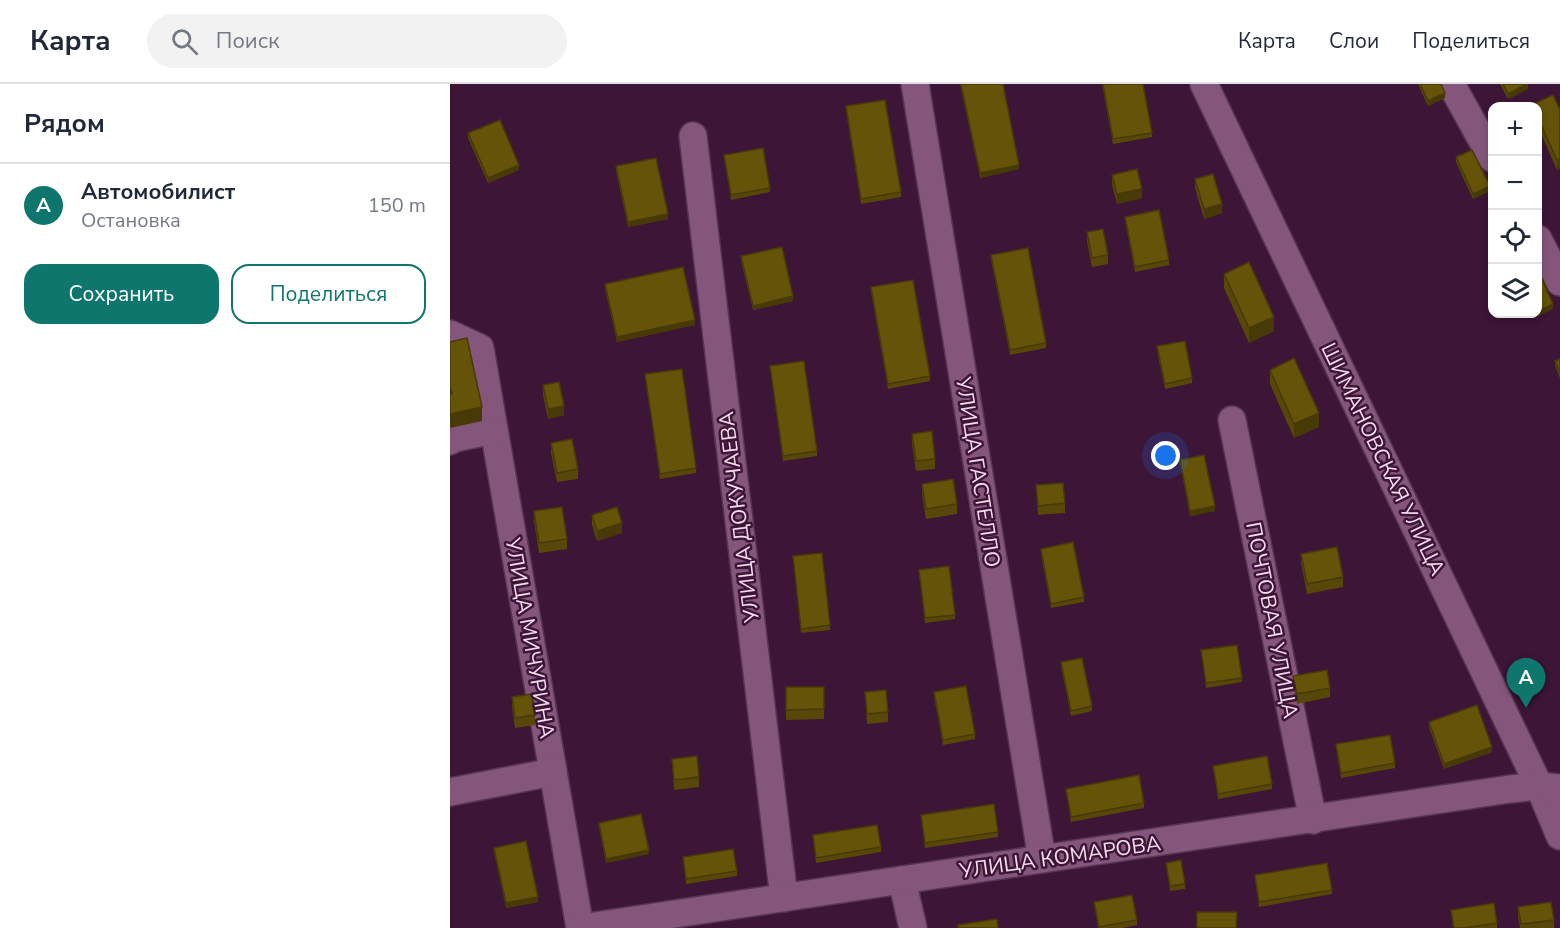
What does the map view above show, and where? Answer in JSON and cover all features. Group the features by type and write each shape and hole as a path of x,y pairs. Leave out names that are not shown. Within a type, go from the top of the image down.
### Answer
{"street":[{"name":"УЛИЦА ГАСТЕЛЛО","path":"915,84 1042,859"},
{"name":"ШИМАНОВСКАЯ УЛИЦА","path":"1204,84 1550,787 1560,836"},
{"path":"1451,84 1491,156"},
{"name":"УЛИЦА ДОКУЧАЕВА","path":"693,136 784,898"},
{"path":"1542,247 1560,282"},
{"name":"УЛИЦА МИЧУРИНА","path":"450,334 480,348 580,928"},
{"name":"ПОЧТОВАЯ УЛИЦА","path":"1232,420 1313,820"},
{"path":"450,441 494,430"},
{"path":"450,792 553,772"},
{"name":"УЛИЦА КОМАРОВА","path":"580,928 620,925 1042,859 1550,787"},
{"path":"902,880 913,928"}],"building":[{"path":"961,84 1003,84 1019,165 980,173"},
{"path":"1103,84 1143,84 1152,133 1113,139"},
{"path":"1420,84 1441,84 1445,93 1428,101"},
{"path":"1503,84 1527,84 1508,94"},
{"path":"1553,95 1560,110 1560,159 1557,160 1542,127 1542,102 1538,102"},
{"path":"885,100 901,192 861,199 846,106"},
{"path":"500,120 519,165 488,178 468,133"},
{"path":"763,148 770,188 731,195 724,155"},
{"path":"1472,150 1488,182 1488,187 1473,194 1456,157"},
{"path":"656,158 668,214 628,222 616,166"},
{"path":"1137,169 1142,189 1117,194 1112,175"},
{"path":"1213,174 1222,204 1204,209 1195,179"},
{"path":"1159,210 1169,260 1135,267 1125,217"},
{"path":"1103,229 1108,255 1092,258 1087,232"},
{"path":"782,247 793,296 753,306 741,256"},
{"path":"1028,248 1046,343 1010,350 991,255"},
{"path":"1249,262 1274,317 1249,328 1224,274"},
{"path":"683,267 695,320 617,337 605,284"},
{"path":"1542,279 1553,304 1542,309"},
{"path":"913,280 930,376 888,384 871,287"},
{"path":"467,338 482,407 450,414 450,394 452,394 450,342"},
{"path":"1185,341 1192,378 1165,384 1157,346"},
{"path":"1294,358 1319,413 1294,424 1270,370"},
{"path":"1560,359 1560,373 1555,361"},
{"path":"804,361 817,451 783,456 770,366"},
{"path":"682,369 696,468 660,474 645,374"},
{"path":"559,382 564,406 548,409 543,385"},
{"path":"932,431 935,459 916,461 912,434"},
{"path":"572,439 578,469 557,473 551,443"},
{"path":"1204,455 1215,506 1190,511 1180,460"},
{"path":"953,479 957,504 926,509 922,484"},
{"path":"1063,483 1065,503 1038,506 1036,485"},
{"path":"562,507 567,539 539,543 534,511"},
{"path":"617,507 622,523 597,531 592,515"},
{"path":"1073,542 1084,597 1051,604 1041,549"},
{"path":"1337,547 1343,577 1307,584 1301,554"},
{"path":"822,553 830,625 801,629 793,556"},
{"path":"949,566 955,615 925,618 919,570"},
{"path":"1237,645 1242,678 1206,683 1201,650"},
{"path":"1082,658 1092,706 1071,711 1061,662"},
{"path":"1327,670 1330,688 1297,694 1293,676"},
{"path":"966,686 975,734 943,740 934,692"},
{"path":"786,687 824,687 824,709 786,710"},
{"path":"886,690 888,712 867,714 865,692"},
{"path":"532,694 535,715 515,718 512,697"},
{"path":"1477,705 1492,747 1444,764 1429,722"},
{"path":"1390,735 1395,763 1341,773 1336,744"},
{"path":"697,756 699,777 674,780 672,759"},
{"path":"1267,756 1272,784 1218,794 1213,766"},
{"path":"1139,775 1144,803 1071,817 1066,789"},
{"path":"994,804 998,832 925,843 921,815"},
{"path":"641,814 649,850 606,859 599,823"},
{"path":"877,825 881,847 816,858 813,835"},
{"path":"526,841 538,897 506,903 494,848"},
{"path":"733,849 737,871 686,879 683,857"},
{"path":"1181,860 1185,884 1170,886 1166,863"},
{"path":"1327,863 1332,890 1259,902 1255,875"},
{"path":"1132,895 1137,920 1099,927 1094,902"},
{"path":"1551,902 1554,920 1521,924 1518,907"},
{"path":"1494,903 1497,923 1454,928 1451,910"},
{"path":"1197,912 1237,912 1236,928 1197,928"},
{"path":"997,919 998,928 958,928 958,925"}],"place":[{"name":"Автомобилист","path":"1526,708"}]}
